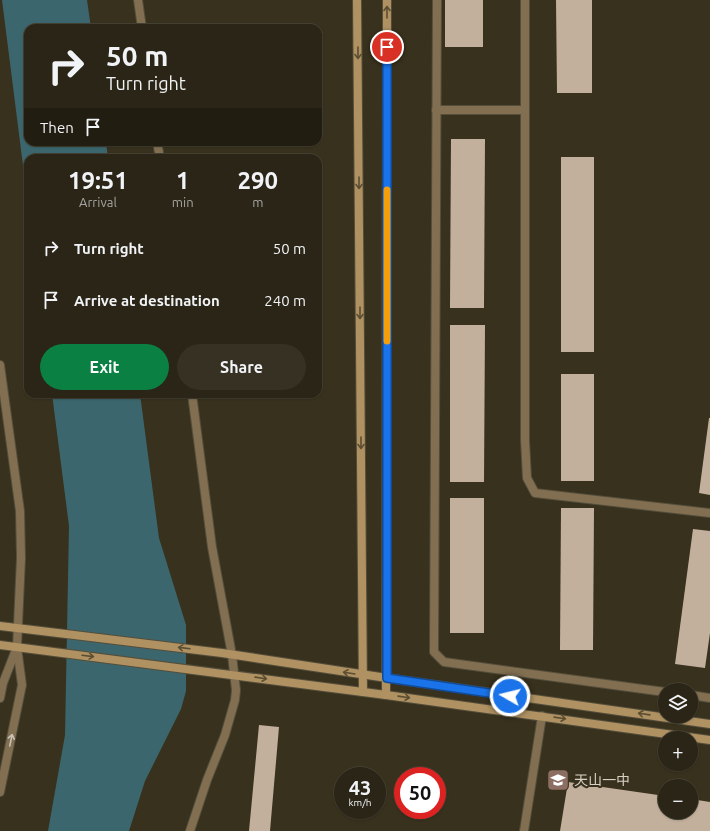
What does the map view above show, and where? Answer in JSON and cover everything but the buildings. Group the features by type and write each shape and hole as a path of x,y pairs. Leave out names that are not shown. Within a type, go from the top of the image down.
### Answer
{"main road":[{"path":"357,0 363,692"},
{"path":"386,695 387,0"},
{"path":"0,626 222,653 363,675 710,724"},
{"path":"0,645 234,674 710,740"}],"street":[{"path":"138,0 141,24"},
{"path":"437,0 434,652 444,662 658,691"},
{"path":"525,0 525,440 527,478 535,493 710,513"},
{"path":"436,110 525,110"},
{"path":"0,365 20,511 22,558 17,647 22,685 0,792"},
{"path":"190,831 207,780 225,735 235,700 232,655 212,547 193,398"},
{"path":"0,698 3,683 17,647"},
{"path":"698,696 710,698"},
{"path":"524,831 542,716"}],"water":[{"path":"2,0 87,0 90,24 24,24 24,146 106,146 108,154 24,154 24,173"},
{"path":"53,398 141,398 159,538 186,625 186,691 181,709 145,781 129,831 48,831 65,735 69,526"}],"slow traffic":[{"path":"387,190 387,341"}],"place":[{"name":"天山一中","path":"558,780"}],"route":[{"path":"387,47 387,678 510,696"}]}
